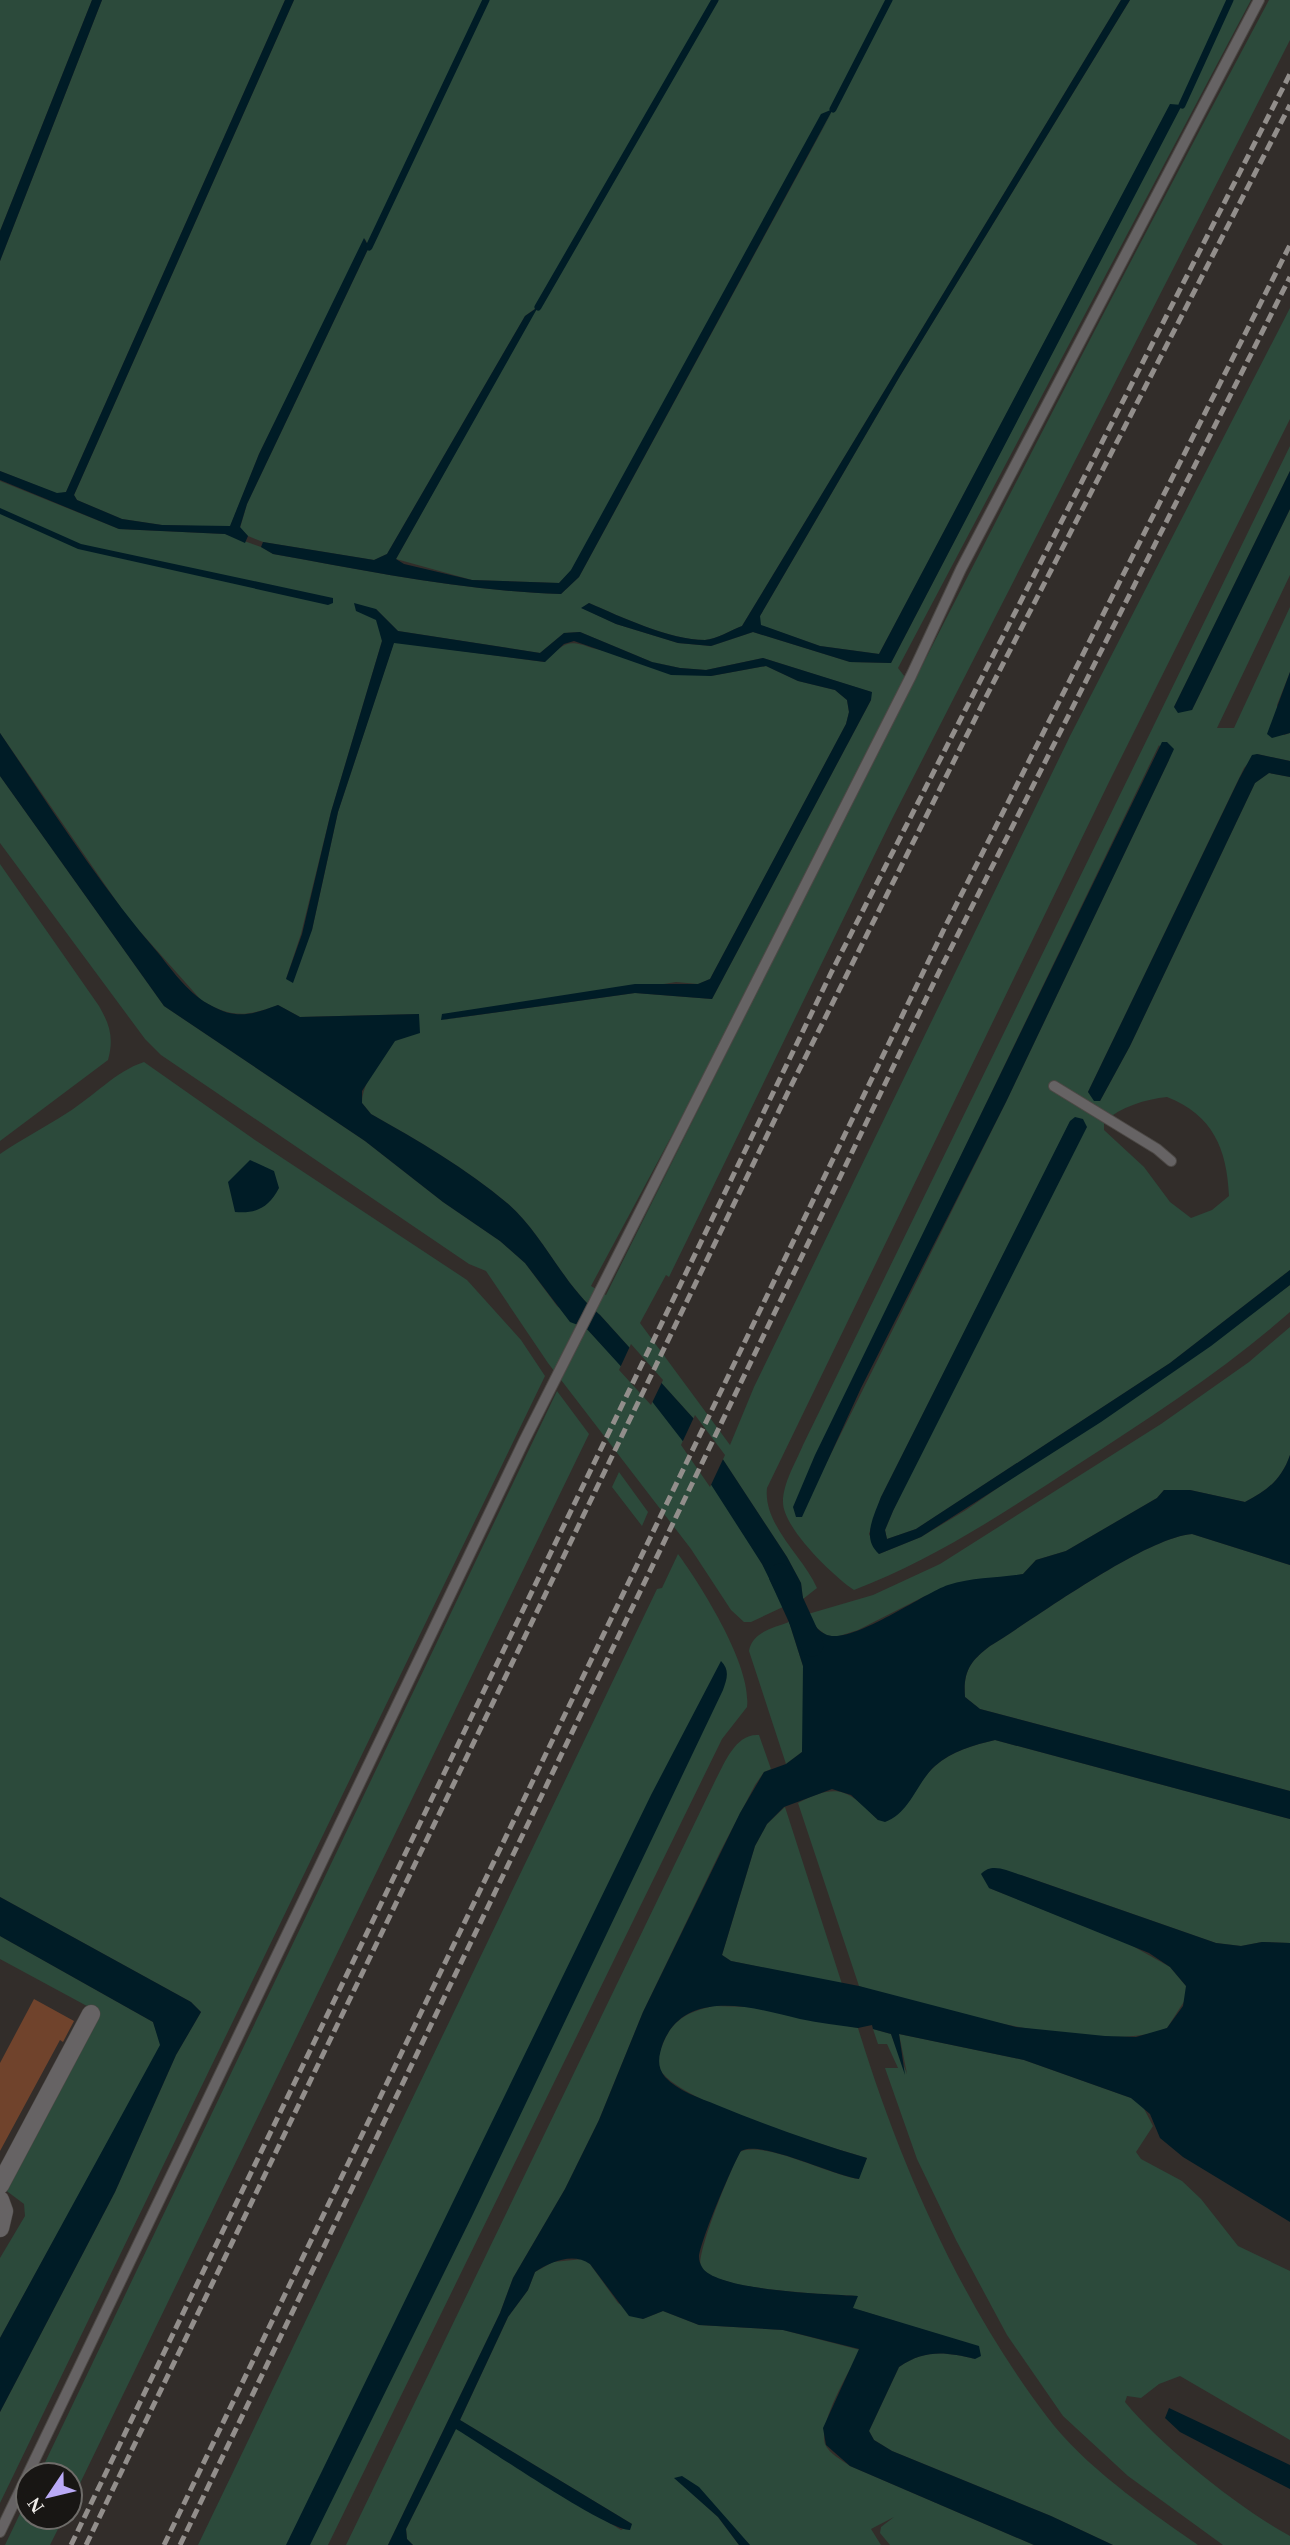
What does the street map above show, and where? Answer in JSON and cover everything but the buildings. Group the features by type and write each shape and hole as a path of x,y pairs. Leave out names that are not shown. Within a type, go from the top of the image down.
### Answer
{"street":[{"path":"0,2185 91,2014"},
{"path":"0,2200 4,2211 0,2228"}],"lane":[{"path":"0,2532 601,1285 911,676 961,569 1259,0"},
{"path":"1054,1086 1157,1149 1171,1161"}],"green space":[{"path":"0,0 92,0 0,231"},
{"path":"102,0 285,0 66,492 58,494 0,471 0,261"},
{"path":"294,0 1121,0 742,626 710,639 691,639 646,627 589,603 582,608 616,624 678,643 711,646 753,632 850,662 891,663 1181,105 1170,105 879,654 820,646 760,625 760,616 900,376 1130,0 1251,0 898,668 905,677 693,1096 591,1286 606,1295 933,645 1184,160 1269,0 1290,0 1290,40 892,819 669,1277 666,1275 640,1323 730,1445 754,1387 1070,736 1290,308 1290,419 1109,782 767,1488 767,1502 777,1527 817,1588 803,1599 801,1583 787,1557 703,1429 587,1303 520,1216 475,1178 371,1114 362,1103 368,1080 375,1068 419,1014 300,1017 278,1005 257,1012 230,1013 201,1000 128,918 0,733 0,481 119,529 225,534 273,554 344,567 452,585 561,594 579,577 833,110 571,571 559,583 472,580 396,559 536,308 525,316 387,554 374,560 263,542 248,536 240,528 247,504 369,247 365,239 259,454 230,527 162,525 122,519 77,500 74,495","holes":["376,609 398,631 540,653 564,633 580,632 652,662 680,668 706,670 763,658 871,692 871,700 712,999 635,993 442,1020 676,982 698,984 710,979 846,724 849,712 847,700 835,690 798,681 766,666 711,676 592,648 576,643 566,644 544,662 394,642 338,812 312,930 286,979 301,934 331,812 382,641"]},
{"path":"1290,446 1290,471 1174,707 1192,710 1290,509 1290,575 1217,728 1234,728 1290,607 1290,672 1277,705 1284,735 1290,733 1290,761 1257,754 1244,768 1088,1092 1100,1101 1130,1046 1255,783 1269,773 1290,777 1290,1270 1170,1363 916,1529 887,1539 885,1530 893,1511 1070,1122 881,1497 869,1534 879,1554 921,1537 966,1510 1290,1285 1290,1312 1239,1354 1186,1392 1023,1500 969,1534 913,1564 854,1590 811,1551 785,1513 785,1487 803,1445","holes":["1159,745 1169,760 1006,1102 799,1518 900,1282","1167,1097 1183,1104 1206,1124 1215,1136 1225,1163 1229,1196 1212,1210 1191,1218 1170,1202 1144,1167 1104,1130 1104,1122 1125,1108"]},
{"path":"0,776 164,1006 365,1141 443,1202 500,1241 525,1263 557,1306 586,1328 663,1410 715,1484 778,1591 783,1607 751,1622 744,1622 731,1610 691,1549 548,1363 486,1271 469,1264 161,1055 145,1039 0,843"},
{"path":"0,864 99,1006 111,1038 108,1060 0,1141"},
{"path":"144,1062 255,1140 467,1280 521,1340 545,1376 20,2461 14,2461 14,2474 0,2503 0,2412 115,2192 176,2055 201,2012 191,2002 0,1897 0,1154 77,1107 134,1066"},
{"path":"1290,1327 1290,1455 1278,1478 1253,1498 1245,1502 1190,1490 1164,1490 1157,1498 1066,1551 1036,1560 1023,1574 925,1596 858,1630 836,1637 826,1635 817,1628 808,1614 873,1595 940,1564 1161,1424 1249,1362"},
{"path":"557,1391 589,1434 84,2475 84,2461 46,2461"},
{"path":"619,1472 648,1512 642,1526 612,1487"},
{"path":"1192,1534 1290,1565 1290,1791 980,1709 965,1697 965,1681 969,1668 990,1646 1119,1564 1171,1539"},
{"path":"678,1554 712,1606 734,1649 742,1670 747,1707 722,1739 328,2545 198,2545 657,1589 662,1588"},
{"path":"789,1622 803,1666 803,1746 802,1752 786,1764 749,1651 754,1639 759,1635"},
{"path":"759,1735 771,1769 764,1772 755,1785 720,1852 643,2012 599,2120 565,2189 513,2278 500,2313 388,2545 346,2545 723,1765 732,1750 744,1739"},
{"path":"995,1740 1290,1819 1290,1943 1262,1942 1241,1946 1216,1943 1021,1875 989,1888 1129,1944 1170,1967 1186,1986 1187,1997 1167,2028 1139,2035 1103,2037 1060,2033 969,2017 859,1986 798,1803 823,1793 842,1792 859,1802 878,1820 907,1804 927,1775 949,1756"},
{"path":"785,1807 842,1984 731,1961 722,1955 755,1846 767,1824"},
{"path":"0,1936 153,2022 161,2045 0,2338 0,2258 25,2216 24,2204 4,2189 98,2012 0,1959"},
{"path":"714,2006 750,2007 858,2028 893,2131 936,2232 961,2281 1017,2374 1048,2418 1080,2453 1118,2487 1198,2545 1113,2545 1051,2516 892,2451 874,2440 869,2431 899,2367 918,2357 936,2354 975,2359 895,2321 852,2308 857,2296 749,2286 710,2275 701,2267 703,2246 740,2152 751,2150 780,2154 858,2179 867,2158 753,2121 691,2094 669,2080 659,2067 658,2060 668,2033 684,2017"},
{"path":"873,2029 891,2034 907,2074 899,2034 1024,2060 1131,2098 1142,2105 1153,2126 1136,2152 1141,2159 1182,2181 1201,2199 1238,2246 1290,2271 1290,2440 1180,2376 1159,2384 1141,2398 1127,2396 1125,2402 1159,2438 1202,2475 1248,2510 1290,2536 1290,2545 1223,2545 1128,2476 1063,2416 1007,2335 956,2240 917,2159 885,2068 898,2068 887,2044 878,2044"},
{"path":"583,2259 590,2264 618,2303 643,2319 663,2311 699,2325 783,2330 860,2350 826,2423 824,2435 829,2451 850,2466 1034,2545 890,2545 880,2533 881,2527 894,2517 871,2529 881,2545 750,2545 675,2478 718,2517 739,2545 413,2545 407,2539 406,2529 456,2428 621,2530 632,2524 460,2420 508,2317 528,2290 535,2272 553,2262"},
{"path":"14,2526 14,2531 57,2531 50,2545 5,2545"}],"water":[{"path":"92,0 102,0 0,261 0,231"},
{"path":"285,0 294,0 74,495 77,500 122,519 162,525 230,526 259,454 364,238 369,247 247,504 240,527 248,536 245,543 225,534 119,529 0,480 0,471 57,493 66,492"},
{"path":"1121,0 1130,0 900,376 760,616 761,625 820,646 879,654 1170,104 1182,105 891,663 850,662 753,632 711,646 678,643 616,624 581,608 589,603 646,627 691,639 710,639 742,626"},
{"path":"833,109 579,577 561,594 488,589 416,579 273,554 261,547 263,542 374,560 387,554 525,316 538,307 396,559 404,564 472,580 559,583 571,570 821,114"},
{"path":"1290,471 1290,509 1192,710 1178,713 1174,707"},
{"path":"0,508 81,544 333,598 333,603 328,605 78,549 0,514"},
{"path":"354,603 376,609 398,631 540,653 564,633 580,632 652,662 680,668 706,670 763,658 872,692 871,700 712,999 635,993 441,1020 442,1014 635,984 698,984 710,979 846,724 849,712 847,700 835,690 798,681 766,666 711,676 671,675 574,641 564,644 545,662 394,643 338,812 312,930 293,983 286,979 302,934 331,812 382,641 376,620 356,611"},
{"path":"1290,672 1290,733 1272,738 1267,734"},
{"path":"0,733 116,901 177,976 204,1001 221,1010 237,1014 253,1013 278,1005 300,1017 419,1014 420,1033 395,1041 362,1091 362,1103 371,1114 475,1178 520,1216 587,1303 703,1429 787,1557 801,1583 803,1599 783,1607 762,1564 685,1444 647,1395 586,1328 570,1322 525,1263 500,1241 443,1202 365,1141 164,1006 0,776"},
{"path":"1162,742 1167,742 1174,749 1169,760 1006,1102 861,1388 802,1517 796,1517 793,1507 815,1455"},
{"path":"1252,755 1290,761 1290,777 1269,773 1255,783 1130,1046 1100,1101 1094,1101 1088,1092 1239,779"},
{"path":"1075,1117 1083,1119 1087,1127 893,1511 885,1530 887,1539 916,1529 1170,1363 1290,1270 1290,1285 1211,1346 1101,1422 921,1537 879,1554 870,1534 881,1497 1070,1121"},
{"path":"250,1160 274,1171 279,1188 262,1208 250,1212 235,1212 228,1182"},
{"path":"1290,1455 1290,1565 1192,1534 1171,1539 1119,1564 990,1646 969,1668 965,1681 965,1697 980,1709 1290,1791 1290,1819 995,1740 964,1749 935,1766 901,1812 885,1822 878,1820 851,1795 832,1789 784,1807 767,1824 755,1846 722,1955 731,1961 859,1986 1016,2027 1136,2037 1167,2028 1183,2006 1186,1986 1170,1967 1149,1953 989,1888 981,1874 985,1870 1005,1870 1216,1943 1241,1946 1262,1942 1290,1943 1290,2222 1183,2157 1160,2138 1150,2114 1131,2098 1024,2060 899,2034 905,2075 891,2034 873,2029 872,2025 858,2028 763,2010 724,2006 705,2008 688,2014 674,2025 663,2043 660,2056 659,2065 665,2077 690,2094 791,2133 867,2158 859,2179 765,2150 741,2151 705,2236 699,2257 702,2267 711,2275 749,2286 858,2296 853,2308 979,2346 981,2356 975,2359 936,2354 918,2357 899,2367 869,2431 874,2440 892,2451 1051,2516 1113,2545 1034,2545 850,2466 826,2445 823,2428 859,2349 783,2330 699,2325 663,2311 643,2319 629,2316 590,2264 583,2260 569,2259 555,2262 535,2272 528,2290 508,2317 460,2420 632,2524 630,2530 597,2517 456,2429 406,2529 407,2539 413,2545 388,2545 500,2313 513,2278 565,2189 599,2120 643,2012 740,1813 764,1772 786,1764 802,1752 803,1666 789,1622 808,1614 817,1628 825,1634 836,1636 851,1633 868,1627 948,1585 1023,1574 1036,1560 1066,1551 1157,1498 1164,1490 1190,1490 1245,1502 1273,1483 1283,1471"},
{"path":"721,1661 727,1671 723,1690 473,2214 310,2545 286,2545 651,1795"},
{"path":"0,1897 191,2002 201,2012 176,2055 115,2192 0,2412 0,2338 160,2045 153,2022 0,1936"},
{"path":"1169,2408 1290,2465 1290,2489 1180,2432 1165,2418"},
{"path":"682,2476 699,2487 750,2545 739,2545 718,2517 674,2478"}],"pier":[{"path":"631,1344 663,1380 651,1405 619,1370"},
{"path":"695,1415 725,1455 710,1487 681,1445"}],"waterway":[{"path":"369,247 486,0"},
{"path":"538,307 715,0"},
{"path":"833,109 889,0"},
{"path":"1182,105 1230,0"},
{"path":"780,1575 812,1645"}],"railway":[{"path":"71,2545 831,973 1290,74"},
{"path":"86,2545 789,1090 986,697 1290,105"},
{"path":"164,2545 946,925 1290,245"},
{"path":"180,2545 939,972 1290,277"}]}
